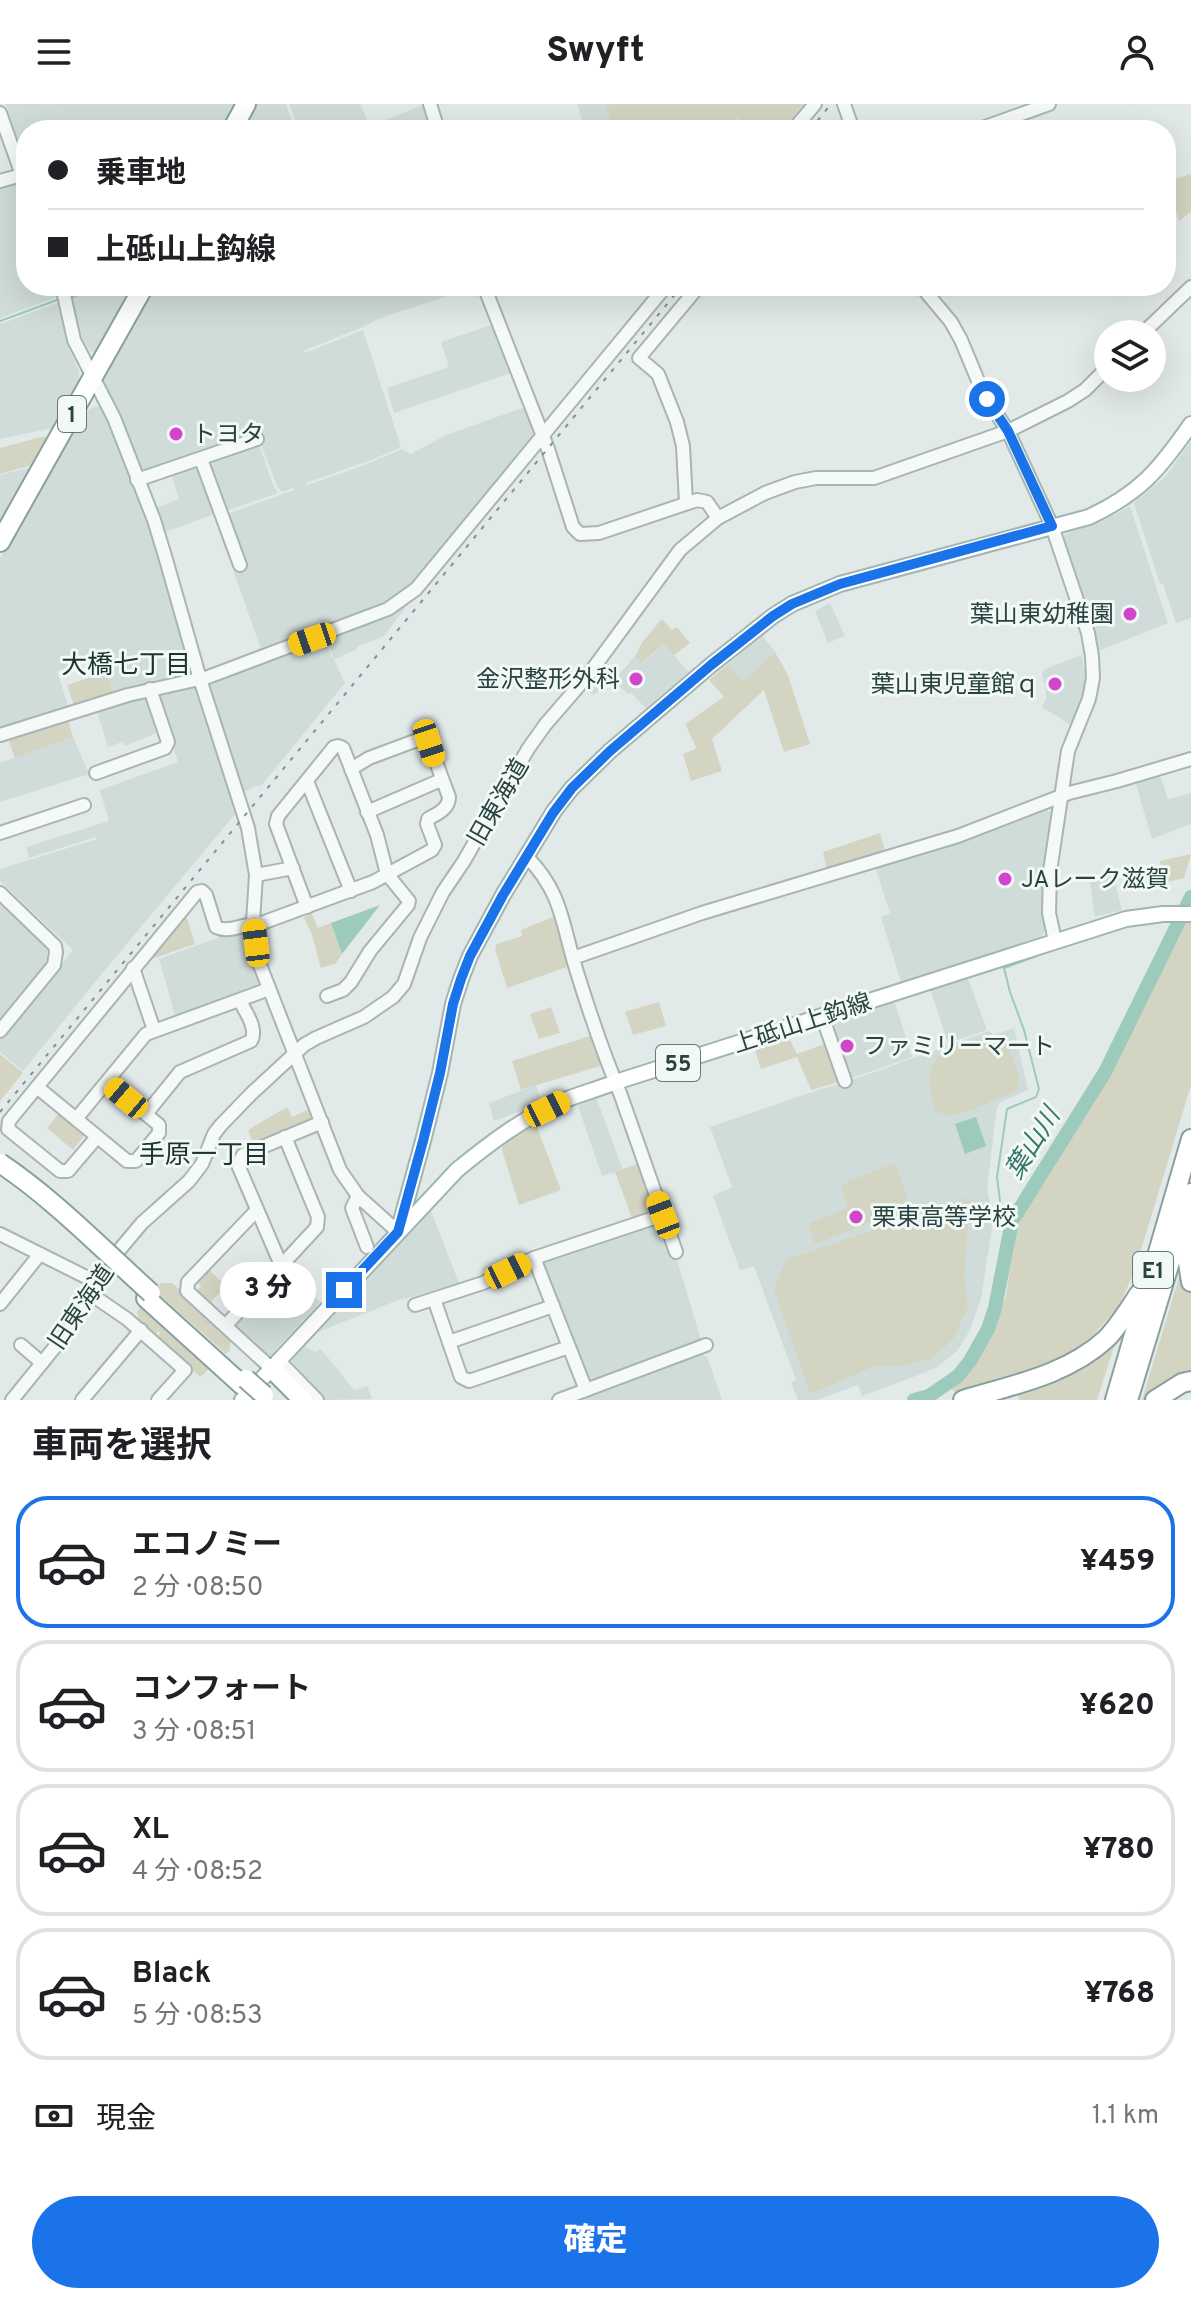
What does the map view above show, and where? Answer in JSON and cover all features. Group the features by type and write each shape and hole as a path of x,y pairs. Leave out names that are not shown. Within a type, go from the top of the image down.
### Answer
{"highway":[{"name":"1","path":"0,542 138,296"},
{"name":"E1","path":"1115,1400 1191,1139"},
{"path":"0,1163 59,1209 243,1388 264,1398"},
{"path":"0,1174 148,1296"},
{"name":"E1","path":"1128,1400 1191,1193"},
{"path":"1191,1220 1187,1256 1191,1282"},
{"path":"963,1400 1032,1379 1087,1354 1106,1339 1123,1318 1153,1268"},
{"path":"275,1364 303,1400"},
{"path":"1155,1400 1191,1381"}],"main road":[{"path":"398,1232 430,1114 461,979 476,944 554,811 572,788 711,665 792,604 840,584 1089,517 1119,503 1137,489 1161,466 1191,424"},
{"name":"上砥山上鈎線","path":"243,1388 275,1364 457,1170 495,1139 563,1101 1126,919 1184,914"}],"street":[{"path":"801,120 815,104"},
{"path":"1005,120 1049,104"},
{"path":"0,113 16,158"},
{"path":"1157,320 1191,287"},
{"path":"64,296 70,329 92,379 114,418 154,520 200,679 248,828 256,875 253,922 260,965 340,1170 358,1196 398,1232"},
{"path":"488,296 548,449 573,527 580,534 599,533 697,500 707,502 718,518"},
{"path":"0,735 150,689 200,679 388,609 409,596 658,296"},
{"path":"686,503 683,446 677,422 658,374 639,358 691,296"},
{"path":"929,296 951,322 984,395 1008,431 1052,526 1088,633 1093,678 1089,699 1068,751 1048,892 1055,941"},
{"name":"旧東海道","path":"12,1400 95,1289 116,1254 142,1223 190,1180 202,1164 221,1125 296,1052 316,1038 364,1017 393,997 404,984 420,938 443,892 471,850 528,749 589,674 680,550 718,518 748,501 795,482 816,478 874,478 1008,431 1068,401 1094,381"},
{"path":"137,480 257,439"},
{"path":"201,459 240,565"},
{"path":"96,773 165,748 168,742 150,689"},
{"path":"97,1137 68,1171 60,1171 8,1129 9,1121 197,892 202,891 206,895 216,927 224,931 253,922 262,923 351,891 432,850 435,845 428,819 449,804 429,743 420,739 369,758 351,769"},
{"path":"307,907 276,824 278,816 338,746 343,748 377,835 387,874 409,901 370,951 351,982 343,990 327,996"},
{"path":"573,958 702,913 949,839 1062,797 1191,759"},
{"path":"367,812 441,780"},
{"path":"307,781 351,891"},
{"path":"0,833 84,805"},
{"path":"527,857 544,876 558,900 573,958 611,1074 676,1252"},
{"path":"256,875 293,868"},
{"path":"0,893 51,941 56,952 54,965 0,1031"},
{"path":"133,968 154,1030"},
{"path":"76,1119 146,1034 269,989"},
{"path":"146,1114 180,1072 254,1038 240,1001"},
{"path":"822,1016 845,1081"},
{"path":"37,1087 127,1161 136,1161 159,1133 159,1125 107,1082"},
{"path":"281,1265 238,1165 243,1155 322,1122"},
{"path":"226,1325 317,1227 318,1217 285,1137"},
{"path":"358,1196 352,1208 367,1247"},
{"path":"257,1210 188,1282 187,1291 317,1400"},
{"path":"415,1305 483,1283 534,1258 663,1215"},
{"path":"0,1234 40,1254 95,1289 185,1370 158,1400"},
{"path":"0,1304 40,1254"},
{"path":"534,1258 586,1390"},
{"path":"434,1299 461,1377 469,1381 569,1347"},
{"path":"449,1342 553,1306"},
{"path":"82,1400 141,1330"},
{"path":"21,1345 42,1363"},
{"path":"559,1400 706,1345"}],"shaded area":[{"path":"6,104 238,104 229,120 16,120 16,136"},
{"path":"255,104 286,104 292,120 246,120"},
{"path":"289,104 360,104 367,120 295,120"},
{"path":"425,104 430,120 385,120"},
{"path":"577,104 804,104 790,120 582,120"},
{"path":"803,104 790,120 742,120 737,116 734,120 610,120 605,106"},
{"path":"1191,174 1191,212 1179,221 1176,212 1176,179"},
{"path":"16,184 16,296 57,297 0,318 0,187"},
{"path":"71,296 129,296 97,354 90,351 75,324"},
{"path":"148,296 447,296 380,318 303,351 305,353 363,330 401,447 307,485 402,449 411,454 446,435 525,407 533,428 532,441 415,582 402,593 382,604 261,649 233,570 246,565 227,514 293,488 282,492 278,488 253,425 254,435 148,471 139,468 103,378"},
{"path":"58,303 66,342 79,372 79,387 57,427 0,439 0,324"},
{"path":"495,324 514,372 394,413 387,388 449,367 441,342"},
{"path":"93,407 105,412 152,533 193,674 170,677 114,693 101,657 57,671 68,706 0,729 0,558 84,413"},
{"path":"45,436 46,441 36,464 0,474 0,448"},
{"path":"1191,441 1191,618 1176,623 1134,503 1165,477"},
{"path":"259,444 278,493 226,511 210,468 213,460"},
{"path":"35,466 0,528 0,475"},
{"path":"192,468 199,471 215,514 165,532 156,508 179,499 171,474"},
{"path":"1130,506 1168,623 1098,651 1064,537"},
{"path":"830,603 845,636 828,643 815,611"},
{"path":"408,604 383,637 358,646 334,660 327,638 386,616"},
{"path":"662,619 672,630 677,627 690,643 674,655 664,644 641,663 635,656"},
{"path":"762,635 775,652 743,681 728,664"},
{"path":"324,639 345,683 261,786 244,792 210,688 214,680"},
{"path":"665,644 688,672 646,708 631,693 612,681 594,695 583,687 599,664 617,677 635,656 642,663"},
{"path":"775,652 788,675 810,744 784,752 764,690 712,739 722,771 691,781 683,754 696,747 685,724 724,697 709,680 728,664 743,681"},
{"path":"1082,655 1084,692 1071,725 1042,707 1046,691 1042,673 1045,669"},
{"path":"106,672 114,693 74,705 67,685"},
{"path":"190,685 196,687 236,813 23,1071 0,1052 0,1040 73,950 0,881 0,869 97,839 29,858 26,847 109,821 100,790 178,762 154,691"},
{"path":"150,696 162,731 125,746 122,742 108,747 96,708 125,699"},
{"path":"67,717 73,737 15,758 7,736"},
{"path":"73,737 89,774 0,802 0,763"},
{"path":"1159,772 1168,799 1191,793 1191,824 1152,839 1135,781"},
{"path":"1044,807 1051,813 1042,886 1047,928 1041,937 901,982 881,917 890,913 875,867"},
{"path":"880,833 886,854 827,872 823,852"},
{"path":"1191,854 1184,878 1164,883 1160,861"},
{"path":"1112,872 1122,910 1095,917 1089,876"},
{"path":"0,904 47,948 47,963 0,1021"},
{"path":"380,905 342,954 331,923"},
{"path":"185,912 195,944 152,959 149,956"},
{"path":"312,914 318,928 331,923 342,954 335,964 321,968 304,917"},
{"path":"558,915 570,966 507,988 495,949 497,944 522,936 521,930"},
{"path":"1181,923 1191,923 1191,1085 1135,1270 1118,1308 1071,1353 1039,1368 956,1393 951,1388 990,1334 1006,1296 1015,1236 1024,1210 1109,1077"},
{"path":"242,929 247,932 260,983 258,990 176,1019 159,959"},
{"path":"967,976 987,1030 948,1043 930,988"},
{"path":"894,1000 912,1057 849,1079 829,1021"},
{"path":"659,1002 666,1026 633,1035 625,1012"},
{"path":"551,1007 560,1033 539,1039 530,1014"},
{"name":"栗東高等学校","path":"1014,1028 1028,1090 1001,1102 997,1107 987,1188 992,1228 981,1299 970,1330 957,1351 937,1367 916,1376 862,1396 858,1385 817,1400 798,1400 791,1382 796,1380 754,1266 740,1270 713,1196 732,1187 710,1127 989,1031 994,1035"},
{"path":"787,1034 797,1054 825,1044 838,1082 811,1090 797,1057 761,1069 754,1047 774,1043"},
{"path":"593,1035 603,1065 521,1090 512,1061"},
{"path":"977,1039 1007,1044 1020,1079 1016,1091 969,1111 948,1116 935,1111 929,1082 934,1062 949,1049"},
{"path":"0,1054 23,1073 0,1101"},
{"path":"536,1085 542,1103 494,1121 489,1103"},
{"path":"596,1097 623,1170 602,1176 577,1103"},
{"path":"287,1107 292,1117 310,1109 313,1116 311,1123 254,1146 248,1130"},
{"path":"60,1112 86,1133 73,1150 47,1128"},
{"path":"976,1117 986,1146 965,1154 955,1124"},
{"path":"535,1122 561,1190 519,1205 502,1150 503,1142"},
{"path":"895,1163 911,1207 815,1244 808,1224 848,1208 841,1187"},
{"path":"637,1164 655,1211 633,1221 615,1172"},
{"path":"970,1197 964,1279 968,1307 954,1338 931,1359 896,1367 877,1365 810,1394 774,1289 786,1260"},
{"path":"431,1211 459,1283 396,1301 318,1332"},
{"path":"658,1221 662,1223 675,1253 701,1340 592,1382 586,1380 541,1260"},
{"path":"1182,1249 1191,1293 1191,1373 1147,1400 1142,1400 1180,1274 1175,1271"},
{"path":"206,1267 226,1286 209,1304 195,1293 201,1286 195,1279"},
{"path":"283,1268 320,1302 269,1357 235,1327 235,1320"},
{"path":"161,1283 172,1283 230,1334 230,1350 226,1354 154,1290"},
{"path":"143,1302 213,1365 200,1377 157,1338 160,1332 155,1336 139,1321 137,1312"},
{"path":"1118,1334 1097,1400 1019,1400 1016,1387"},
{"path":"305,1346 315,1352 321,1349 354,1390 367,1386 372,1399 323,1400 295,1368 292,1360"},
{"path":"707,1356 722,1400 566,1400 675,1358"}],"waterway":[{"path":"0,321 57,300"},
{"name":"葉山川","path":"914,1400 929,1396 958,1376 988,1329 1012,1221 1105,1072 1191,897"},
{"path":"1002,1217 997,1177 1007,1109 1036,1097 1039,1089 1004,968 1053,950"},
{"name":"葉山川","path":"1010,1235 1012,1221"}],"railway":[{"path":"818,120 831,104"},
{"path":"0,1112 674,296"}],"place":[{"name":"トヨタ","path":"176,434"},
{"name":"葉山東幼稚園","path":"1130,614"},
{"name":"金沢整形外科","path":"636,679"},
{"name":"葉山東児童館ｑ","path":"1055,684"},
{"name":"JAレーク滋賀","path":"1005,879"},
{"name":"ファミリーマート","path":"847,1046"},
{"name":"栗東高等学校","path":"856,1217"}],"district":[{"name":"大橋七丁目","path":"126,664"},
{"name":"手原一丁目","path":"204,1154"}],"route":[{"path":"344,1290 398,1232 440,1073 453,1004 470,956 503,895 553,813 572,788 610,751 711,665 792,604 840,584 1052,526 1008,431 987,399"}]}
